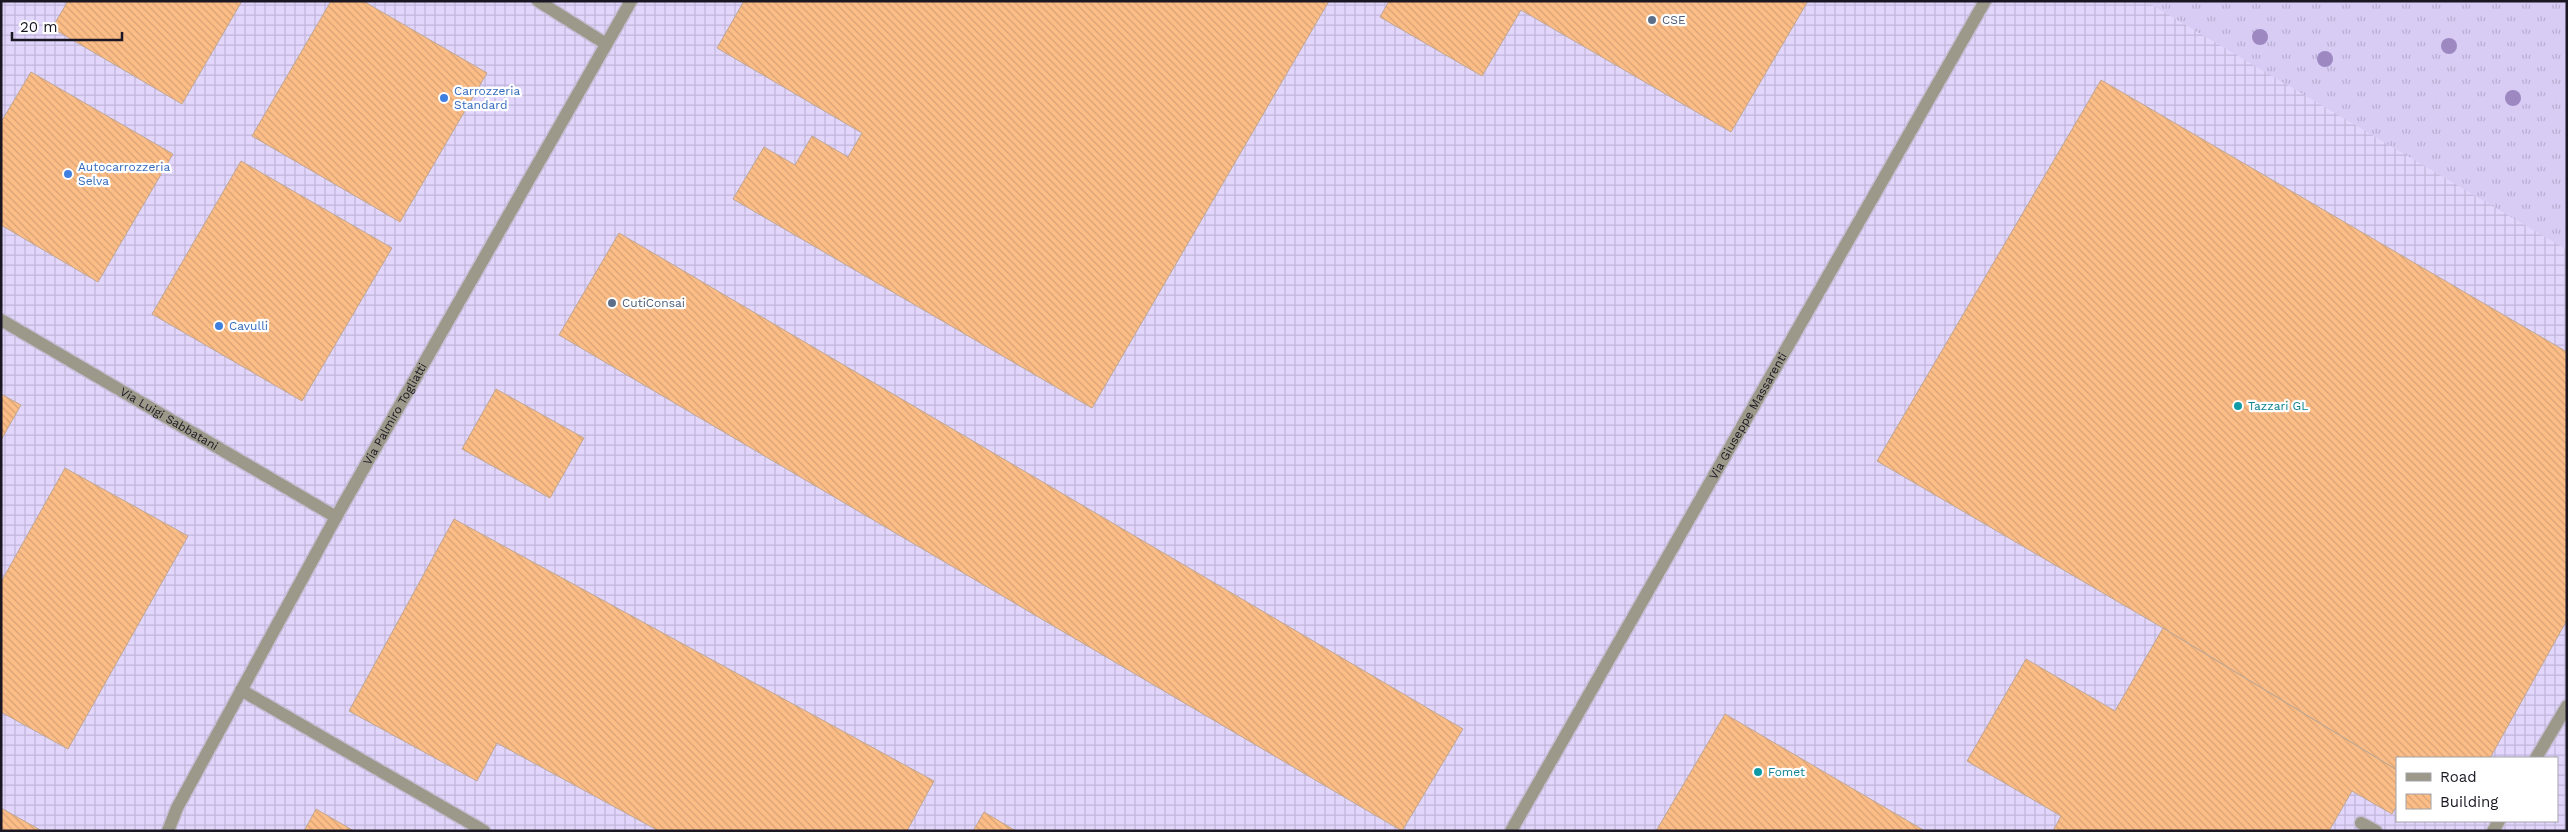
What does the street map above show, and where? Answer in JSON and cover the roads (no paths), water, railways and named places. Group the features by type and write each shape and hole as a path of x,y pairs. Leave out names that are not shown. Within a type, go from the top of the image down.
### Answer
{"street":[{"path":"538,1 606,44"},
{"name":"Via Palmiro Togliatti","path":"168,831 177,808 336,517 631,1"},
{"name":"Via Giuseppe Massarenti","path":"1511,831 1985,1"},
{"name":"Via Luigi Sabbatani","path":"1,320 336,517"},
{"path":"241,690 484,831"},
{"path":"2537,757 2567,706"},
{"path":"2361,822 2376,831"}],"place":[{"name":"CSE","path":"1652,20"},
{"name":"Carrozzeria Standard","path":"444,98"},
{"name":"Autocarrozzeria Selva","path":"68,174"},
{"name":"CutiConsai","path":"612,303"},
{"name":"Cavulli","path":"219,326"},
{"name":"Tazzari GL","path":"2238,406"},
{"name":"Fomet","path":"1758,772"}]}
